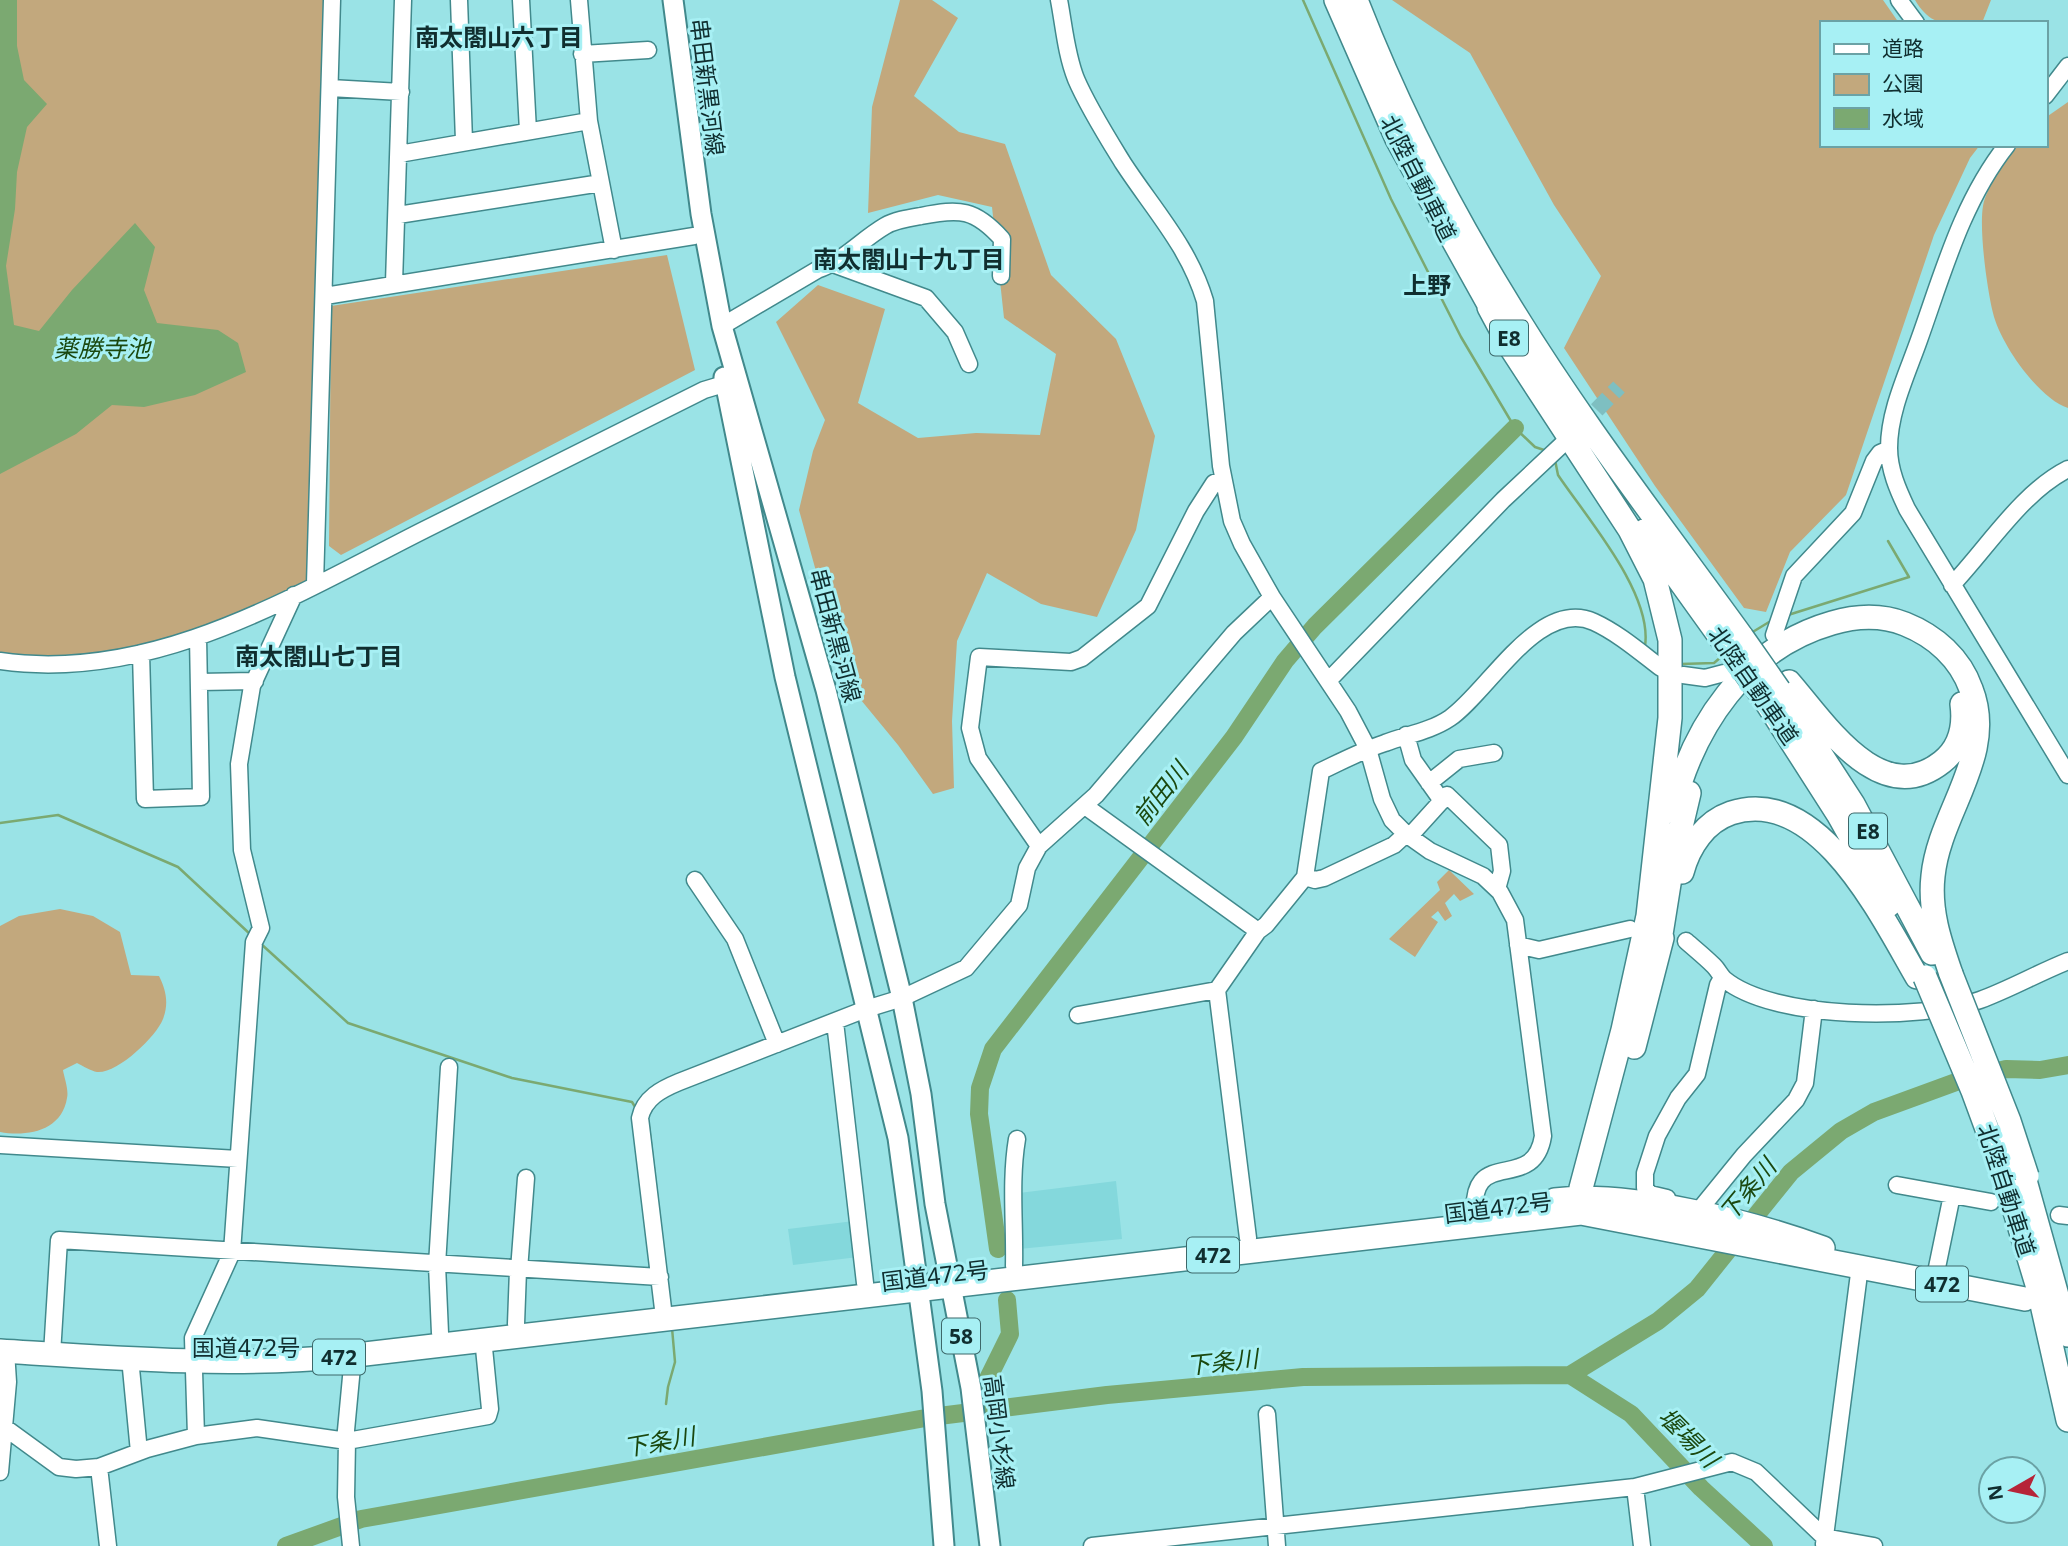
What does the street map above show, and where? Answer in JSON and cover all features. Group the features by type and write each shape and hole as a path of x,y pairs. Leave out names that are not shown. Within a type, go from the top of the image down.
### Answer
{"highway":[{"name":"北陸自動車道","path":"1336,0 1397,139 1489,307 1565,423 1739,639"},
{"name":"北陸自動車道","path":"1356,0 1413,131 1504,298 1739,639"},
{"path":"1489,307 1511,348 1630,530 1662,600 1670,640 1672,684 1639,923 1584,1202"},
{"path":"1639,923 1682,775 1713,712 1749,671 1791,639 1843,620 1881,618 1916,628 1946,650 1966,676 1977,709 1977,742 1973,759 1941,839 1933,874 1934,977"},
{"path":"1658,953 1672,865 1688,799 1703,754 1726,714 1771,668 1804,647 1837,635 1870,630 1903,637 1931,654 1952,678 1963,706 1961,735 1956,747 1938,765 1915,775 1890,775 1877,770 1850,751 1778,690 1739,639"},
{"name":"北陸自動車道","path":"1778,690 1853,804 1911,909 1955,1047 2018,1176 2039,1226 2068,1335"},
{"path":"1584,1202 1601,1173 1658,953 1684,865 1701,833 1724,815 1753,808 1768,809 1796,819 1840,858 1876,909 1934,977"},
{"name":"北陸自動車道","path":"1934,977 1987,1077 2018,1176 2039,1291 2068,1420"},
{"name":"国道472号","path":"1584,1202 1702,1222 1860,1266 2025,1299"},
{"name":"国道472号","path":"52,1348 130,1358 271,1350 516,1324 664,1312 1584,1202 1673,1210 1702,1222"},
{"name":"国道472号","path":"949,1279 1014,1266 1248,1238 1475,1217"},
{"name":"国道472号","path":"2,1347 194,1354 281,1362 353,1356 484,1339 865,1283 918,1282"}],"main road":[{"name":"串田新黒河線","path":"662,0 665,49 694,236 731,382 826,690 902,998 921,1094 934,1204 949,1279"},
{"name":"串田新黒河線","path":"673,0 699,200 785,677 898,1138 918,1282"},
{"name":"高岡小杉線","path":"949,1279 971,1388 990,1546"},
{"name":"58","path":"918,1282 932,1391 944,1546"}],"street":[{"path":"315,584 332,0"},
{"path":"394,283 403,0"},
{"path":"459,0 464,141"},
{"path":"522,0 528,131"},
{"path":"579,0 589,121 614,250"},
{"path":"1059,0 1076,79 1123,163 1170,228 1198,278 1205,301 1223,479 1232,520 1242,544 1272,597 1328,681 1368,749 1382,799 1392,820 1407,836 1430,851 1483,876 1497,889 1516,920 1543,1136 1538,1155 1527,1164 1482,1179 1474,1190 1475,1217"},
{"path":"1899,0 1915,21"},
{"path":"582,54 648,50"},
{"path":"2047,93 2068,66"},
{"path":"330,88 401,92"},
{"path":"399,154 589,121"},
{"path":"2006,147 1983,178 1961,222 1895,408 1889,449 1891,468 1907,509 2068,775"},
{"path":"398,215 601,183"},
{"path":"722,326 817,270 833,264 887,225 910,218 963,211 987,223 1002,239 1001,276"},
{"path":"325,296 694,236"},
{"path":"833,264 926,298 955,332 970,364"},
{"path":"0,661 64,663 141,653 198,638 294,595 704,390 731,382"},
{"path":"1328,681 1503,500 1569,439"},
{"path":"1774,635 1794,576 1853,513 1874,461 1880,453 1889,449"},
{"path":"1952,585 1988,547 2021,504 2037,489 2068,469"},
{"path":"1039,846 978,758 970,728 979,657 1071,662 1082,659 1148,606 1196,510 1214,483 1223,479"},
{"path":"196,1436 194,1338 232,1252 254,942 261,928 242,850 239,764 255,681 294,595"},
{"path":"664,1312 641,1111 662,1089 866,1009 902,998 966,968 1019,905 1027,867 1039,846 1085,806 1234,633 1272,597"},
{"path":"1248,1238 1217,990 1258,930 1266,925 1305,877 1321,771 1368,749 1451,717 1530,635 1551,624 1575,620 1592,621 1661,668"},
{"path":"141,653 145,799 201,797 198,638"},
{"path":"1683,676 1705,678 1724,673"},
{"path":"199,682 255,681"},
{"path":"1406,735 1413,760 1442,801"},
{"path":"1429,783 1459,759 1494,753"},
{"path":"1305,877 1315,880 1324,878 1394,845 1407,836 1447,795 1499,845 1502,871 1497,889"},
{"path":"1085,806 1258,930"},
{"path":"695,880 736,939 777,1044"},
{"path":"1518,945 1539,950 1639,923"},
{"path":"1686,941 1716,968 1722,978 1746,992 1814,1009 1848,1012 1929,1010 1978,1000 2068,961"},
{"path":"1673,1210 1675,1200 1650,1194 1645,1188 1645,1173 1657,1136 1678,1098 1697,1074 1717,985 1722,978"},
{"path":"1078,1015 1217,990"},
{"path":"1702,1222 1744,1155 1796,1100 1805,1083 1814,1009"},
{"path":"835,1022 865,1283"},
{"path":"440,1333 437,1265 449,1067"},
{"path":"1014,1266 1012,1172 1017,1139"},
{"path":"0,1145 238,1159"},
{"path":"516,1324 526,1178"},
{"path":"1897,1185 1991,1202"},
{"path":"1934,1282 1952,1195"},
{"path":"52,1348 60,1240 660,1278"},
{"path":"1824,1542 1860,1266"},
{"path":"4,1427 59,1467 99,1467 139,1452 196,1436 257,1428 346,1441 488,1416 490,1409 484,1339"},
{"path":"0,1472 4,1427 2,1347"},
{"path":"352,1546 346,1497 346,1441 353,1356"},
{"path":"130,1358 139,1452"},
{"path":"1267,1414 1277,1546"},
{"path":"1092,1546 1635,1487 1732,1462 1756,1472 1824,1542 1874,1546"},
{"path":"99,1467 108,1546"},
{"path":"1635,1487 1642,1546"}],"shaded area":[{"path":"1116,1181 1122,1239 1019,1249 1019,1193"},
{"path":"854,1221 858,1257 793,1265 788,1229"}],"green space":[{"path":"0,0 333,0 316,583 297,594 116,657 0,658"},
{"path":"900,0 932,0 958,18 914,96 959,132 1005,144 1051,275 1116,339 1155,436 1136,530 1097,617 1041,604 987,573 957,641 952,721 954,788 933,794 898,745 847,683 799,510 813,451 825,420 776,322 818,285 885,309 858,403 918,438 976,433 1040,435 1056,354 1004,318 992,207 938,195 868,213 872,107"},
{"path":"1392,0 1883,0 1898,21 1820,21 1820,147 1978,147 1970,158 1934,235 1846,495 1790,552 1766,612 1744,608 1655,486 1564,348 1601,276 1554,205 1470,53"},
{"path":"1915,0 1991,0 1983,21 1938,21 1922,10"},
{"path":"2068,102 2068,408 2056,402 2033,381 2003,339 1993,313 1984,260 1982,217 1985,198 2017,147 2047,147 2047,117"},
{"path":"667,255 695,370 341,555 329,546 331,306"},
{"path":"1449,870 1474,894 1460,901 1454,894 1445,903 1452,916 1445,921 1438,911 1431,917 1438,922 1415,957 1389,939 1440,890 1437,882"},
{"path":"60,909 93,916 120,932 131,975 159,976 166,997 165,1013 153,1035 135,1053 115,1067 97,1072 77,1063 63,1070 67,1098 64,1109 51,1125 32,1132 0,1132 0,926 19,916"}],"water":[{"name":"薬勝寺池","path":"0,0 17,0 17,46 24,80 47,104 27,127 17,172 15,209 6,266 14,325 39,331 72,290 135,223 155,247 144,290 157,323 218,330 238,343 246,372 195,395 144,407 112,405 76,434 0,474"}],"waterway":[{"path":"1303,0 1391,199 1461,337 1515,428 1535,447 1547,451"},
{"name":"前田川","path":"998,1249 979,1114 980,1088 993,1049 1234,737 1285,661 1315,626 1515,428"},
{"path":"1555,460 1558,475 1615,556 1628,580 1639,603 1645,625 1645,646"},
{"path":"1788,615 1909,577 1888,541"},
{"path":"1751,633 1774,619"},
{"path":"1681,664 1714,663 1721,657"},
{"path":"0,823 58,815 178,867 250,934"},
{"path":"260,943 348,1023 512,1078 632,1102 637,1110"},
{"name":"下条川","path":"286,1546 361,1519 931,1417 1107,1395 1303,1377 1570,1375 1658,1321 1697,1289 1791,1172 1841,1131 1874,1112 1956,1082 2006,1069 2040,1070 2068,1065"},
{"path":"649,1127 668,1287"},
{"name":"前田川","path":"971,1413 1010,1334 1007,1300"},
{"path":"666,1404 675,1362 672,1328"},
{"name":"堰場川","path":"1570,1375 1631,1414 1701,1488 1764,1546"}],"tunnel":[{"path":"1580,427 1619,387"}],"district":[{"name":"南太閤山六丁目","path":"499,36"},
{"name":"南太閤山十九丁目","path":"909,258"},
{"name":"上野","path":"1427,284"},
{"name":"南太閤山七丁目","path":"319,655"}]}
